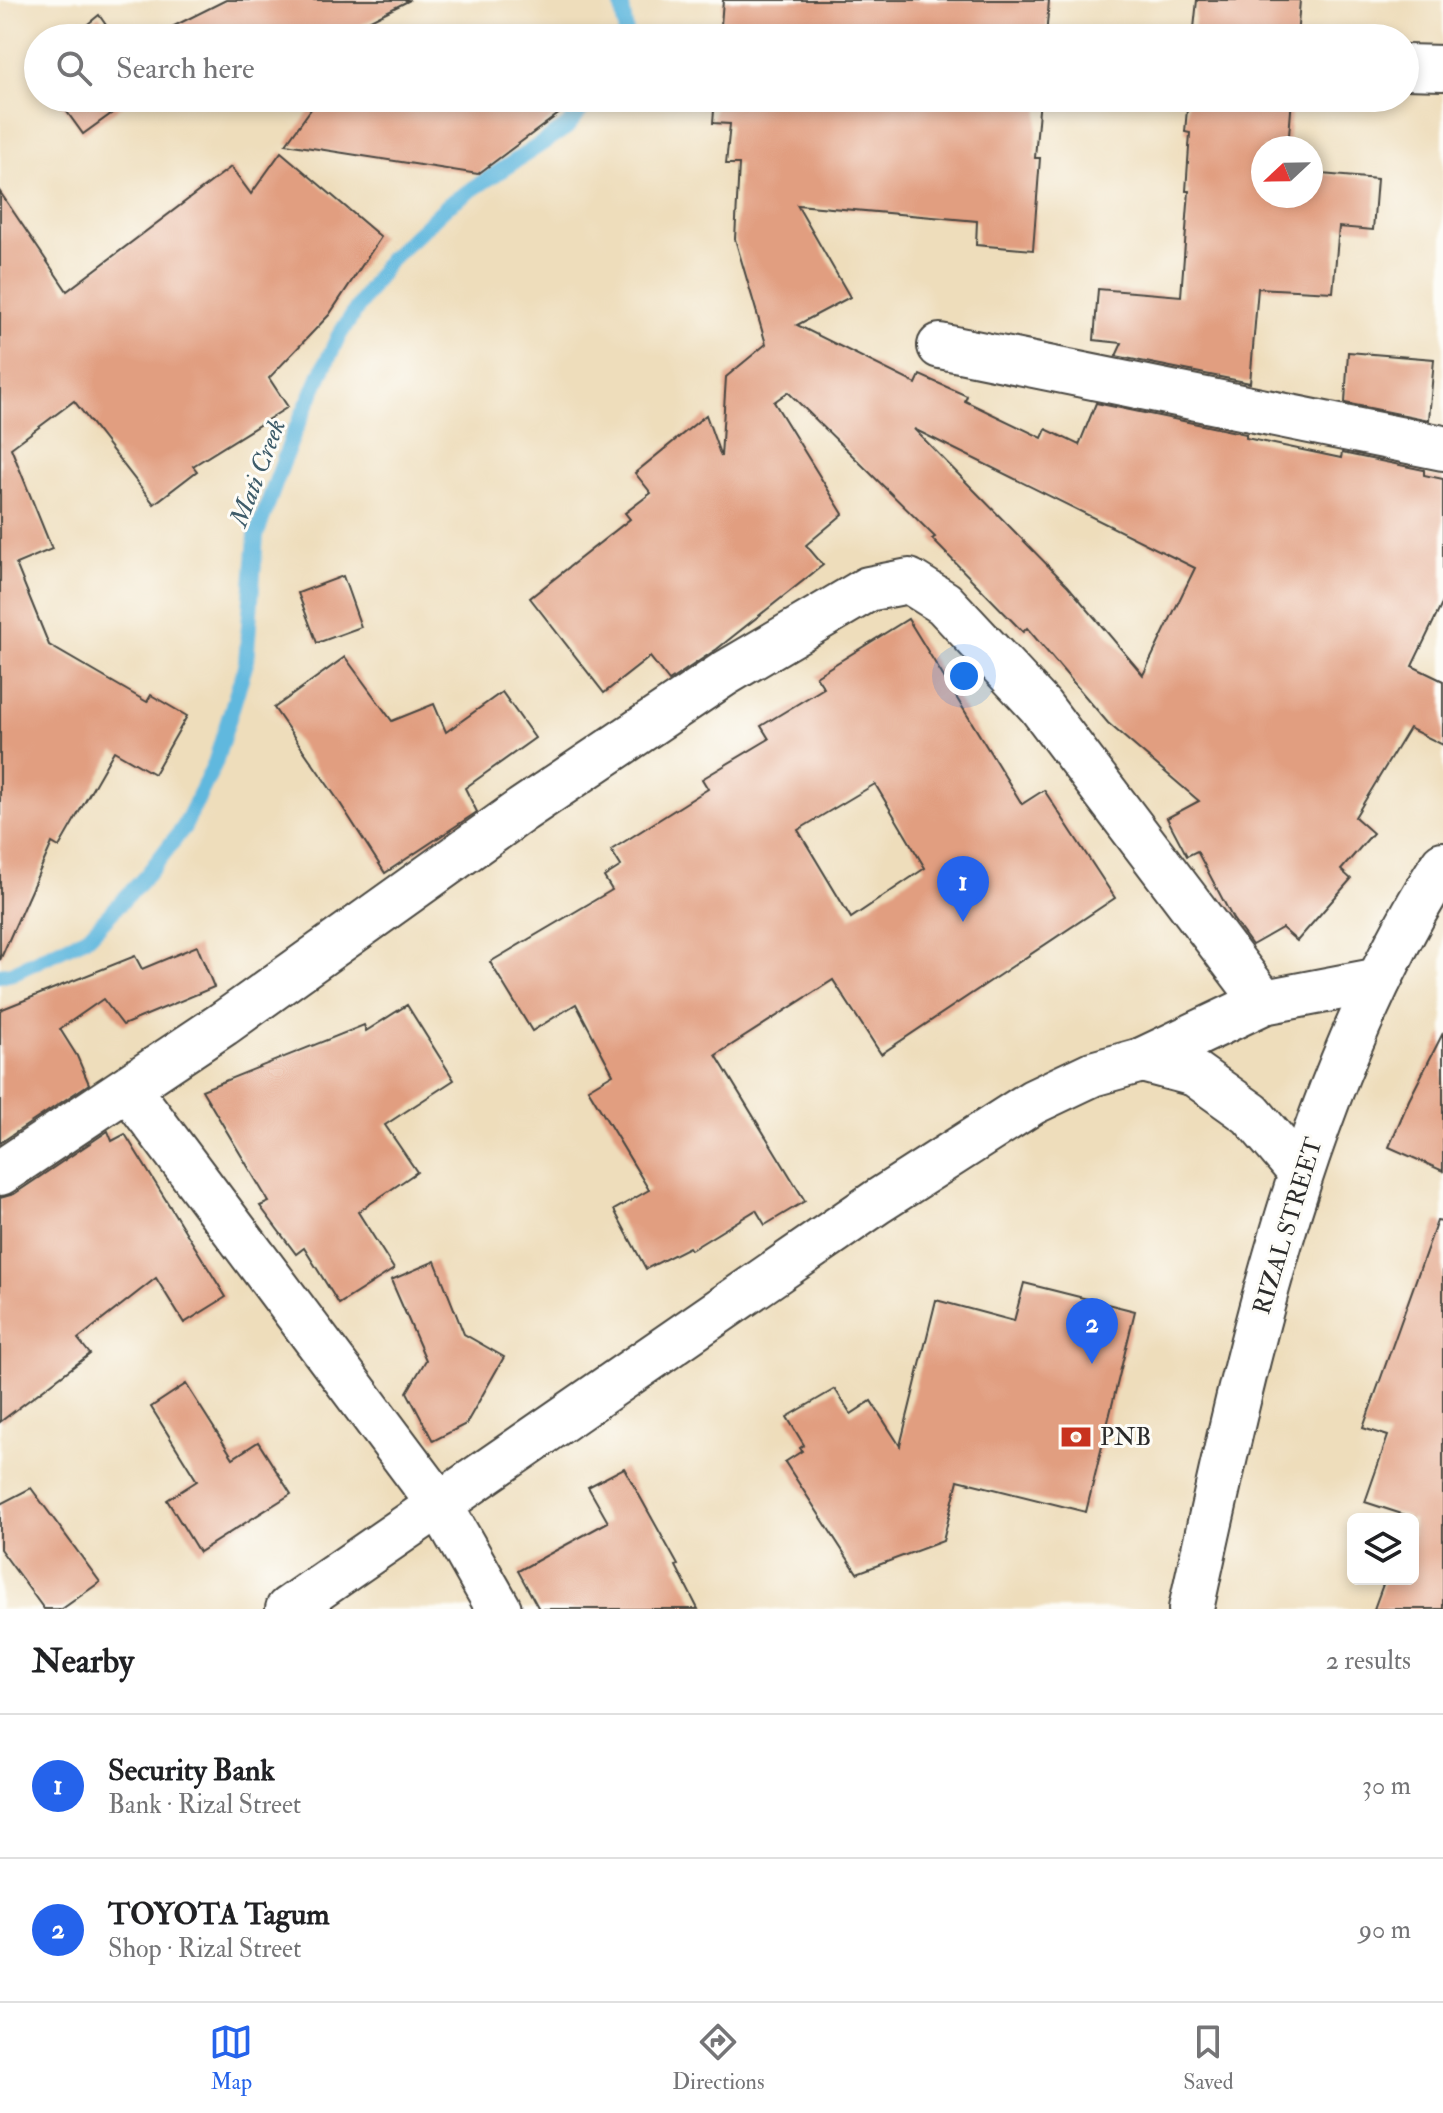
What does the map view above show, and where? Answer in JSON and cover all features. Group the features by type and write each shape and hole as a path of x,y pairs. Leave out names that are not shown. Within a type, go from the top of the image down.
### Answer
{"street":[{"path":"1419,67 1443,68"},
{"path":"940,346 1443,448"},
{"path":"0,1173 223,1024 522,810 724,674 868,589 909,581 944,603 1040,706 1264,1002"},
{"name":"RIZAL STREET","path":"1191,1609 1223,1461 1301,1173 1337,1076 1379,980 1443,864"},
{"path":"288,1609 877,1202 1033,1102 1092,1074 1142,1060 1264,1002 1379,980"},
{"path":"1142,1060 1195,1074 1251,1114 1301,1173"},
{"path":"128,1088 440,1505 499,1609"}],"building":[{"path":"226,0 410,0 363,24 178,24"},
{"path":"723,0 1049,0 1047,24 721,24"},
{"path":"1197,0 1300,0 1298,24 1194,24"},
{"path":"99,15 105,24 88,24"},
{"path":"67,112 114,112 83,134"},
{"path":"309,112 561,112 478,174 286,144"},
{"path":"714,112 1039,112 1035,158 1040,158 1033,250 976,245 977,221 797,205 850,297 797,325 916,384 920,375 967,396 965,401 1042,438 1046,429 1079,445 1096,403 1246,434 1246,438 1341,458 1342,453 1424,470 1424,475 1443,479 1443,602 1412,666 1443,681 1443,745 1409,728 1355,817 1373,833 1341,870 1351,879 1297,941 1282,928 1252,945 1233,919 1197,851 1187,856 1167,818 1199,801 1108,723 1027,628 1023,632 932,539 935,537 788,392 774,402 843,514 806,545 823,565 717,649 669,681 650,657 604,693 530,598 630,519 625,513 651,493 635,473 706,415 721,457 726,377 766,344 735,239 739,164 726,164 730,124 713,123","holes":["914,429 1195,568 1143,675 1068,586"]},
{"path":"1187,112 1291,112 1289,136 1251,136 1251,208 1323,208 1323,174 1377,179 1373,230 1339,227 1333,292 1258,288 1250,383 1116,356 1122,343 1094,340 1098,289 1181,296 1190,133 1185,132"},
{"path":"281,152 381,237 329,315 269,378 288,407 193,466 197,471 154,504 74,401 11,448 52,549 16,564 49,645 147,702 151,695 187,716 154,774 114,751 59,847 52,843 0,960 0,192 67,291 231,167 251,194"},
{"path":"1348,352 1434,359 1429,420 1345,403"},
{"path":"343,576 361,627 317,643 298,593"},
{"path":"908,619 1022,804 1044,790 1115,898 881,1054 833,980 716,1055 805,1201 765,1225 756,1210 691,1250 689,1247 646,1269 614,1210 649,1190 588,1089 613,1074 576,1004 532,1031 490,962 612,890 604,877 621,866 611,850 708,789 702,779 769,739 761,726 824,688 816,676","holes":["875,784 925,868 851,918 798,830"]},
{"path":"345,657 392,721 434,704 446,732 502,692 535,738 465,788 477,812 385,873 274,708"},
{"path":"197,946 214,987 123,1025 103,999 60,1029 77,1056 89,1084 0,1143 0,1010 135,956 142,969"},
{"path":"407,1005 454,1080 385,1125 417,1172 358,1212 394,1269 339,1304 304,1248 296,1254 260,1206 269,1202 202,1090 364,1025 366,1031"},
{"path":"1443,1033 1443,1171 1389,1147"},
{"path":"108,1131 112,1141 125,1134 226,1297 184,1323 156,1278 78,1339 90,1354 0,1422 0,1198 14,1194"},
{"path":"1437,1221 1443,1222 1443,1609 1374,1609 1383,1585 1419,1585 1419,1513 1399,1513 1365,1502 1388,1436 1363,1428"},
{"path":"435,1261 464,1334 504,1357 466,1424 433,1441 407,1392 426,1360 391,1280"},
{"path":"1024,1283 1135,1311 1086,1512 958,1480 943,1541 857,1573 785,1462 802,1451 800,1448 804,1445 787,1417 835,1389 851,1414 871,1401 900,1446 936,1300 1014,1321"},
{"path":"186,1384 233,1458 258,1442 291,1494 199,1552 167,1500 197,1481 151,1407"},
{"path":"624,1468 678,1565 698,1609 539,1609 518,1571 608,1522 588,1487"},
{"path":"31,1488 100,1582 62,1609 44,1609 0,1549 0,1504"}],"waterway":[{"name":"Mati Creek","path":"621,0 625,24"},
{"name":"Mati Creek","path":"0,975 12,973 89,936 147,875 184,827 215,763 246,663 256,536 293,435 338,337 388,261 448,205 567,127 579,112"}],"place":[{"name":"Security Bank","path":"963,922"},
{"name":"TOYOTA Tagum","path":"1092,1364"},
{"name":"PNB","path":"1076,1437"}]}
